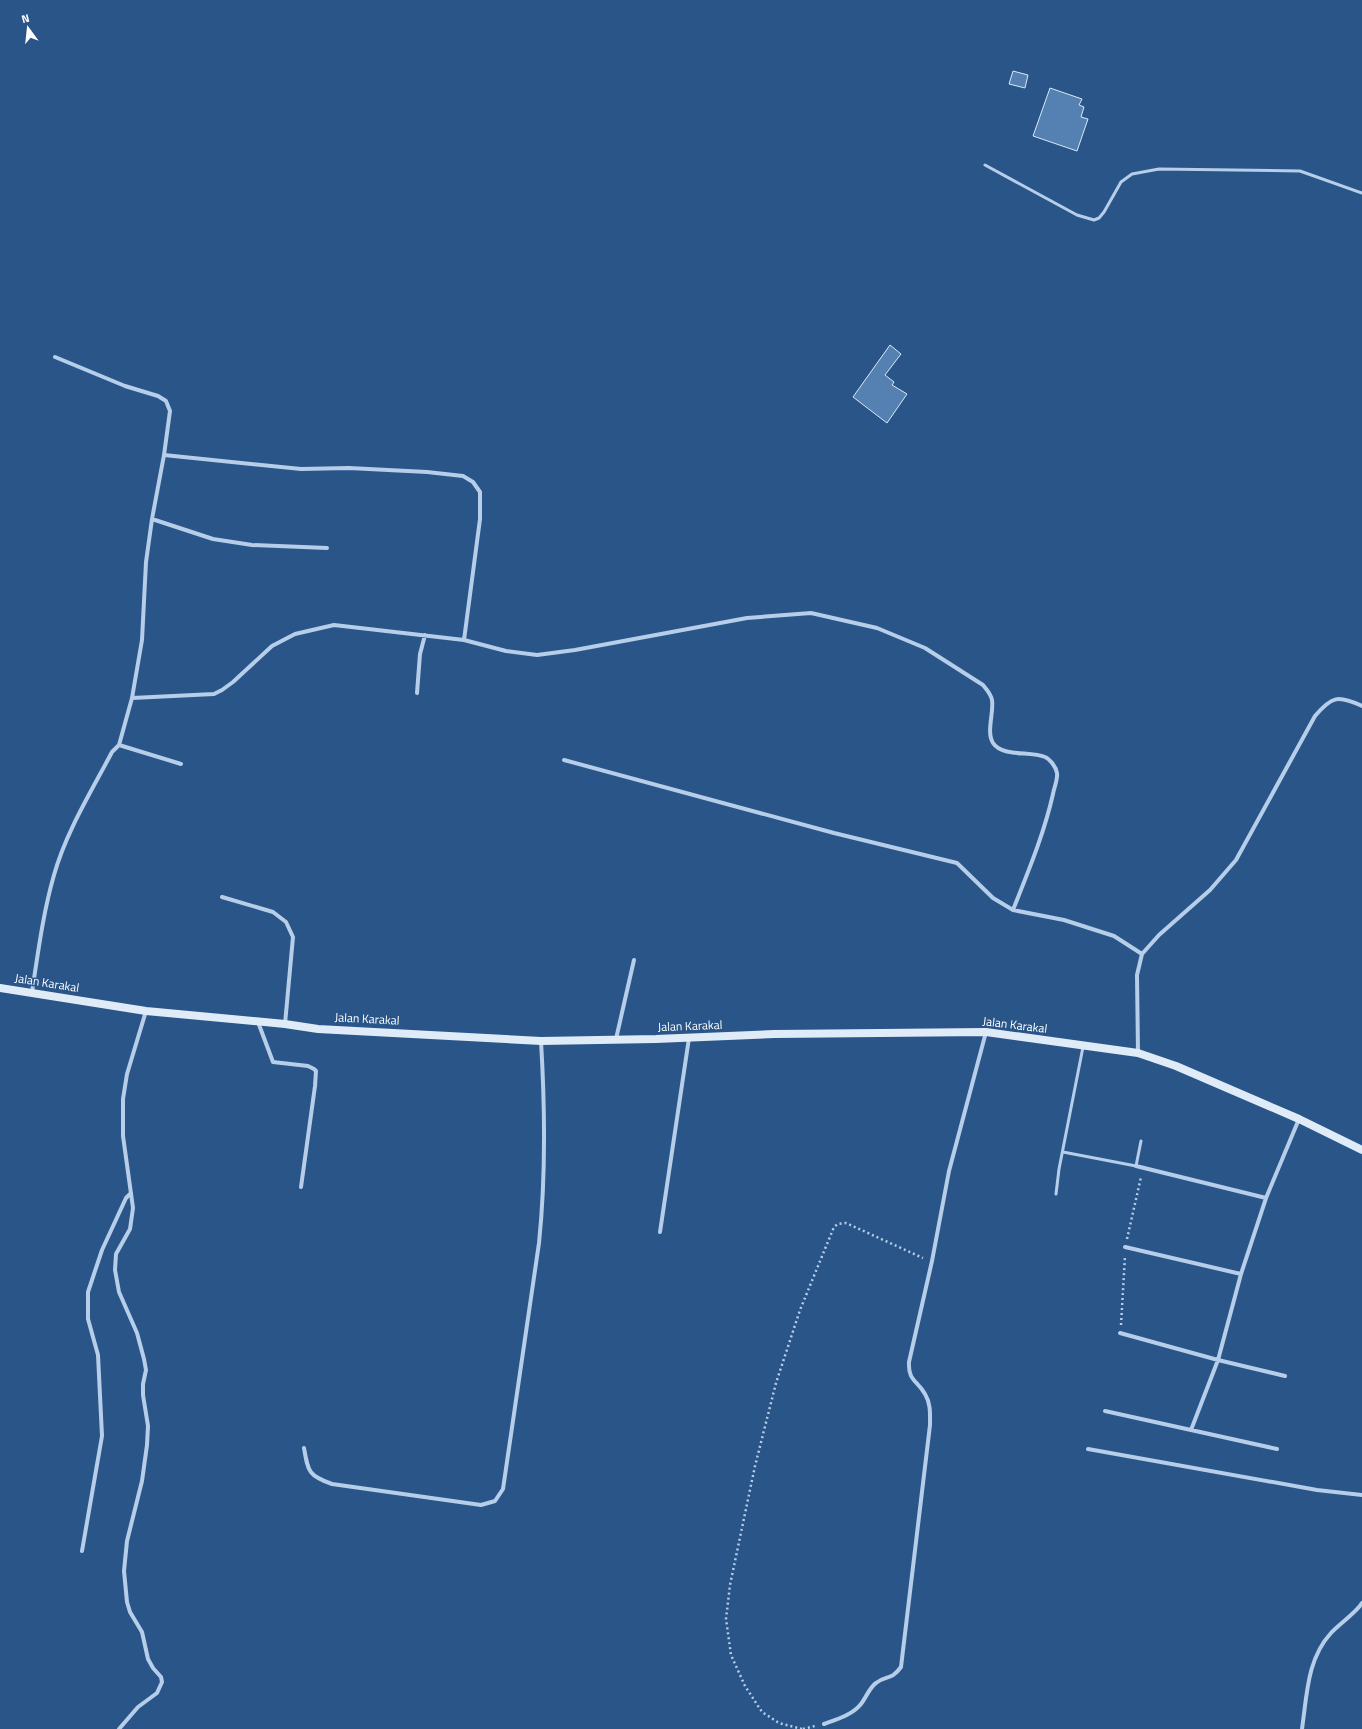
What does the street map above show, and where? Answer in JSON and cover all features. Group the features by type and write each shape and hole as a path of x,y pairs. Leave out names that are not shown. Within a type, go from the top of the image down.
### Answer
{"main road":[{"name":"Jalan Karakal","path":"0,988 146,1011 284,1024 318,1029 541,1041 866,1032 986,1032 1138,1053 1176,1066 1299,1119 1362,1150"}],"street":[{"path":"32,992 46,909 54,874 69,835 112,752 119,745 132,698 142,640 146,562 170,411 166,401 158,396 125,386 54,357"},
{"path":"164,455 301,469 348,468 427,472 463,476 474,482 480,492 480,519 464,640"},
{"path":"152,519 213,539 252,545 327,548"},
{"path":"132,698 214,694 233,682 272,646 295,634 334,625 464,640 506,651 537,654 575,650 747,618 811,613 877,628 925,648 983,685 990,693 992,700 991,736 993,744 1005,751 1039,754 1047,758 1053,764 1057,774 1049,810 1035,856 1013,910"},
{"path":"417,693 420,654 425,635"},
{"path":"1138,1053 1137,975 1142,954 1159,935 1210,890 1236,860 1315,716 1326,702 1341,698 1362,706"},
{"path":"119,745 181,764"},
{"path":"564,760 834,833 957,863 993,898 1013,910 1064,920 1114,936 1142,954"},
{"path":"222,897 273,912 286,922 293,937 284,1024"},
{"path":"616,1040 634,960"},
{"path":"119,1729 138,1707 157,1693 162,1682 161,1676 153,1668 148,1659 142,1632 130,1612 127,1602 124,1571 130,1526 142,1481 147,1445 148,1426 143,1395 143,1384 146,1370 134,1326 119,1292 115,1270 116,1254 130,1229 133,1208 123,1136 123,1099 127,1074 146,1011"},
{"path":"258,1022 273,1062 308,1066 316,1072 301,1187"},
{"path":"824,1724 844,1717 854,1711 862,1704 875,1684 895,1675 901,1667 930,1424 930,1407 925,1393 912,1380 908,1371 932,1262 949,1171 986,1032"},
{"path":"660,1232 689,1038"},
{"path":"304,1448 307,1466 316,1478 332,1484 481,1505 495,1501 503,1489 539,1243 543,1205 544,1099 541,1041"},
{"path":"1191,1430 1218,1360 1242,1274 1266,1198 1299,1119"},
{"path":"1136,1166 1266,1198"},
{"path":"82,1551 102,1436 98,1355 88,1318 88,1292 102,1250 126,1198 131,1193"},
{"path":"1125,1247 1242,1274"},
{"path":"1120,1333 1218,1360 1285,1376"},
{"path":"1105,1411 1277,1450"},
{"path":"1088,1449 1309,1489 1362,1495"},
{"path":"1302,1729 1312,1664 1320,1646 1331,1633 1362,1603"}],"lane":[{"path":"985,165 1077,215 1094,220 1099,218 1104,212 1121,182 1132,174 1159,169 1300,171 1362,193"},
{"path":"1056,1194 1084,1046"},
{"path":"1063,1152 1136,1166 1141,1140"}],"path":[{"path":"1120,1333 1125,1247 1143,1167"},
{"path":"802,1729 779,1723 762,1712 745,1686 731,1655 726,1619 731,1577 755,1466 776,1383 800,1310 834,1227 838,1224 846,1223 932,1262"}],"building":[{"path":"1013,71 1028,75 1025,88 1009,84"},
{"path":"1050,88 1082,99 1079,105 1084,107 1081,117 1088,119 1077,151 1033,136"},
{"path":"890,345 901,354 885,375 894,382 892,385 907,394 887,423 853,397"}]}
